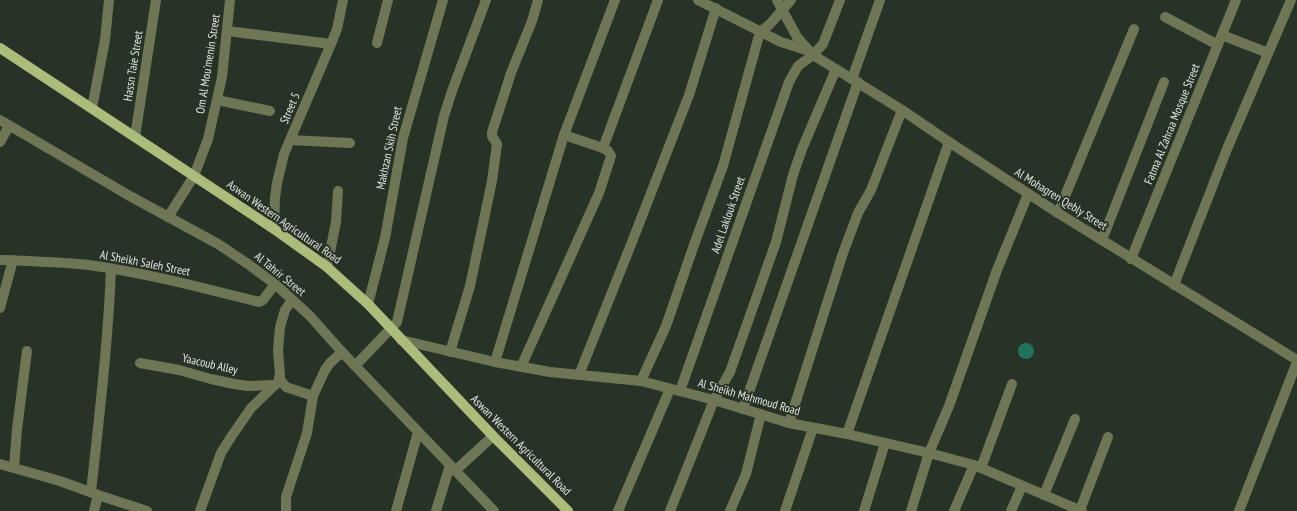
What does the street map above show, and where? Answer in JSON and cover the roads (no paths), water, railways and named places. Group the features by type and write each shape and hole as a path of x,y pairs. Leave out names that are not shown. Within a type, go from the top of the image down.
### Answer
{"main road":[{"name":"Aswan Western Agricultural Road","path":"0,48 274,229 327,267 368,304 493,436 568,511"}],"street":[{"path":"92,108 105,40 109,0"},
{"name":"Hassn Taie Street","path":"135,137 156,0"},
{"name":"Om Al Mou'menin Street","path":"168,217 194,176 206,145 218,100 230,0"},
{"name":"Street 5","path":"274,229 277,183 284,154 337,29 343,0"},
{"path":"377,43 388,0"},
{"name":"Makhzan Skih Street","path":"368,304 385,238 404,132 443,0"},
{"path":"355,366 392,330 398,322 444,116 486,0"},
{"path":"450,352 470,286 492,181 497,144 492,136 492,132 511,73 532,20 538,0"},
{"path":"495,362 564,135 616,0"},
{"path":"604,148 658,0"},
{"path":"698,0 780,42 811,53"},
{"path":"777,0 797,37 811,53"},
{"path":"641,381 666,326 723,166 760,32 770,24 791,0"},
{"name":"Adel Laklouk Street","path":"618,511 675,390 789,82 798,66 811,53 818,50 826,38 840,0"},
{"path":"742,409 855,80 880,0"},
{"name":"Fatma Al Zahraa Mosque Street","path":"1131,259 1236,0"},
{"path":"1174,284 1227,149 1291,0"},
{"path":"578,375 689,95 716,8"},
{"path":"1165,17 1220,40 1268,53"},
{"path":"1058,213 1134,29"},
{"path":"227,31 331,44"},
{"name":"Al Mohagren Qebly Street","path":"811,53 902,110 1028,194 1297,361"},
{"path":"670,511 714,400 730,372 776,242 793,175 802,149 836,69"},
{"path":"1102,240 1164,82"},
{"path":"218,100 270,111"},
{"path":"789,423 843,253 858,213 871,190 902,110"},
{"name":"Al Tahrir Street","path":"0,120 123,192 234,254 275,284 310,316 355,366 494,511"},
{"path":"0,142 9,126"},
{"path":"521,367 599,193 611,156 610,153 604,148 564,135"},
{"path":"290,140 350,143"},
{"path":"847,434 949,142"},
{"path":"327,267 336,222 338,191"},
{"path":"911,511 929,453 950,406 997,270 1028,194"},
{"name":"Al Sheikh Saleh Street","path":"0,260 88,265 161,278 259,302 263,300 275,284"},
{"path":"0,308 13,260"},
{"path":"94,511 94,494 110,308 111,269"},
{"path":"200,511 221,454 231,436 251,408 277,381 280,327 285,310 292,300"},
{"name":"Al Sheikh Mahmoud Road","path":"401,340 521,367 578,375 641,381 714,400 789,423 847,434 929,453 977,467 1081,511"},
{"path":"14,468 17,429 28,351"},
{"path":"286,511 286,497 307,433 313,396 325,370 342,352"},
{"path":"1239,511 1297,361"},
{"name":"Yaacoub Alley","path":"140,363 179,370 234,384 261,386 277,381"},
{"path":"277,381 286,387 313,396"},
{"path":"954,511 977,467 1012,384"},
{"path":"730,511 746,474 761,414"},
{"path":"1044,495 1075,420"},
{"path":"785,511 813,428"},
{"path":"396,511 418,432"},
{"path":"436,511 453,468 493,436"},
{"path":"1081,511 1108,438"},
{"path":"864,511 885,443"},
{"path":"0,464 60,481 94,494 147,511"},
{"path":"1011,511 1022,486"}]}
